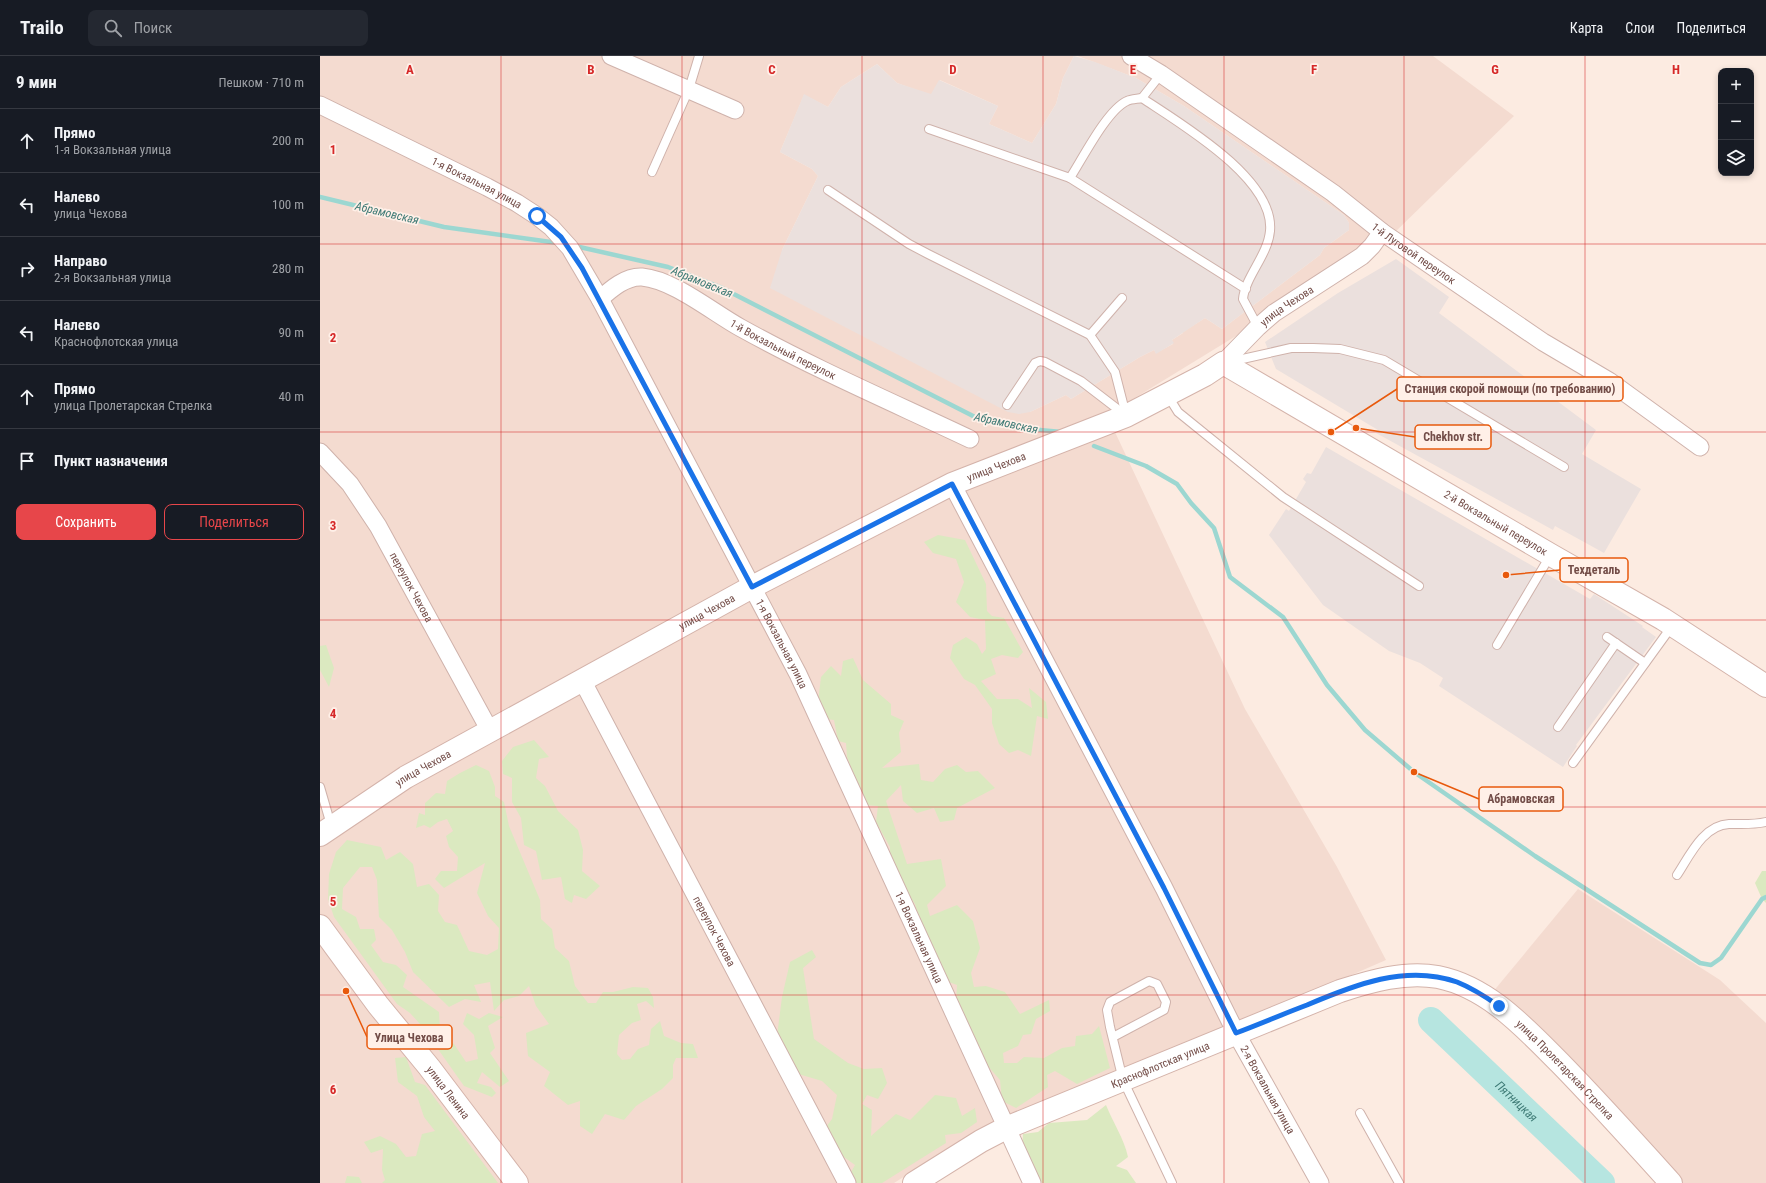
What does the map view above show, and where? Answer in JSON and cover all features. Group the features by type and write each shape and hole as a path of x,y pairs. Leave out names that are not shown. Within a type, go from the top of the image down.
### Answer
{"street":[{"path":"612,56 735,110"},
{"name":"1-й Луговой переулок","path":"1131,56 1161,74 1333,193 1382,232 1543,342 1609,381 1700,447"},
{"name":"1-я Вокзальная улица","path":"320,105 517,203 551,227 570,248 600,299 798,674 1032,1183"},
{"name":"улица Чехова","path":"326,831 406,777 752,587 952,484 1126,416 1205,375 1224,363 1258,327 1295,298 1362,256 1372,246 1382,232"},
{"name":"1-й Вокзальный переулок","path":"600,299 622,282 632,278 640,277 659,281 689,297 740,328 775,346 970,439"},
{"name":"2-й Вокзальный переулок","path":"1224,363 1672,625 1766,686"},
{"name":"переулок Чехова","path":"320,452 350,484 378,526 490,730"},
{"name":"2-я Вокзальная улица","path":"952,484 1157,874 1236,1033 1320,1183"},
{"name":"переулок Чехова","path":"582,680 847,1183"},
{"name":"улица Ленина","path":"320,926 373,999 429,1067 517,1183"},
{"name":"Краснофлотская улица","path":"914,1183 981,1141 1006,1128 1236,1033 1340,991 1359,985 1379,979 1418,976"},
{"name":"улица Пролетарская Стрелка","path":"1418,976 1437,977 1456,982 1473,990 1499,1006 1526,1030 1599,1102 1671,1183"}],"lane":[{"path":"652,172 688,89 699,56"},
{"path":"1070,178 1108,117 1127,101 1142,98 1161,74"},
{"path":"1142,98 1185,127 1231,162 1250,181 1265,204 1270,220 1268,241 1243,295 1244,303 1258,327"},
{"path":"929,129 1070,178 1246,289"},
{"path":"828,190 915,247 1090,335 1115,372 1126,416"},
{"path":"1090,335 1122,298"},
{"path":"1224,363 1291,348 1340,349 1384,360 1564,467"},
{"path":"1006,405 1035,363 1040,361 1045,362 1081,381 1126,416"},
{"path":"1167,395 1178,412 1283,497 1420,586"},
{"path":"1497,645 1551,555"},
{"path":"1573,763 1672,625"},
{"path":"1607,637 1645,663"},
{"path":"1558,728 1616,643"},
{"path":"320,787 326,831"},
{"path":"1677,875 1700,840 1718,826 1728,824 1751,825 1766,822"},
{"path":"1113,1037 1164,1010 1166,1002 1157,984 1150,981 1110,1002 1107,1010 1113,1037 1123,1080 1172,1183"},
{"path":"1360,1113 1399,1183"}],"shaded area":[{"path":"320,56 1074,56 1063,78 1056,104 1032,143 989,124 998,106 940,80 931,95 897,83 877,64 841,87 828,107 804,95 780,152 812,169 818,176 782,250 1030,412 1066,395 1071,399 1140,357 1154,350 1156,353 1173,344 1172,340 1205,318 1222,329 1320,255 1324,248 1349,230 1349,223 1344,215 1184,106 1136,78 1078,56 1433,56 1514,116 1392,235 1363,245 1236,336 1107,415 1245,709 1337,867 1386,960 1209,1037 975,1132 894,1183 320,1183"},
{"path":"1074,56 1095,62 1136,78 1184,106 1344,215 1349,223 1349,230 1324,248 1320,255 1222,329 1205,318 1172,340 1174,343 1156,354 1154,350 1140,357 1071,399 1066,395 1030,412 1019,414 1008,412 770,288 782,250 818,176 812,169 780,152 804,94 828,107 841,87 877,64 897,83 931,94 939,80 998,106 989,124 1032,143 1056,104 1063,78"},
{"path":"1396,259 1449,297 1439,313 1596,430 1582,454 1641,489 1604,553 1555,526 1553,530 1376,433 1378,430 1276,369 1265,342 1338,293"},
{"path":"1326,447 1590,599 1594,594 1643,626 1642,627 1656,637 1576,745 1577,746 1563,767 1439,686 1443,678 1420,663 1389,651 1323,605 1269,535 1286,509 1289,511 1306,482 1303,479 1307,473 1311,474"},
{"path":"1578,889 1720,980 1766,1023 1766,1183 1680,1183 1492,993"}],"green space":[{"path":"938,535 965,540 986,584 987,611 992,616 1004,618 1023,652 1018,658 1002,655 991,659 996,674 981,681 997,699 1018,699 1032,708 1029,688 1046,702 1048,719 1037,716 1031,756 1018,750 1009,753 999,744 992,723 992,709 975,685 964,679 950,658 953,645 966,637 977,644 982,654 986,649 985,620 970,617 956,602 964,582 956,559 933,553 924,542"},
{"path":"326,645 334,668 329,687 320,670 320,646"},
{"path":"853,658 863,680 891,704 891,715 904,721 899,733 901,752 882,768 919,764 921,780 933,782 945,769 957,765 966,772 978,771 995,788 957,808 954,820 940,822 934,808 917,813 903,801 901,785 886,801 907,864 941,859 946,886 927,905 930,916 957,905 973,921 980,948 971,973 974,987 986,986 1005,992 1020,1014 1049,1000 1050,1011 1036,1019 1031,1034 1023,1035 1018,1046 1003,1053 1004,1063 1017,1063 1024,1057 1044,1058 1062,1048 1075,1046 1076,1036 1092,1034 1099,1026 1110,1068 1077,1084 1055,1071 1047,1075 1048,1087 1016,1108 1002,1101 1000,1080 986,1064 956,1003 957,985 946,981 921,925 915,904 898,878 890,859 890,847 876,822 878,806 865,805 847,757 846,743 838,741 834,720 826,719 818,702 821,677 831,666 841,676 843,661"},
{"path":"534,740 549,757 539,759 536,778 545,786 558,811 578,830 583,850 582,871 600,886 586,899 574,895 572,903 565,899 561,877 542,880 536,851 524,845 521,818 512,802 512,778 503,774 502,761 513,747"},
{"path":"476,765 489,771 495,787 495,796 504,802 509,826 540,900 541,919 552,929 555,948 569,961 575,986 588,1003 596,1003 603,992 613,992 633,987 648,988 653,997 654,1008 646,1001 637,1004 641,1020 632,1023 619,1035 617,1054 622,1060 630,1059 638,1049 649,1045 651,1029 660,1021 664,1036 681,1043 693,1044 698,1058 676,1058 673,1065 673,1078 662,1089 636,1106 624,1120 605,1114 592,1134 580,1126 580,1101 568,1105 544,1086 550,1072 528,1056 526,1033 549,1024 536,1006 529,986 519,996 504,1000 494,1011 490,982 474,985 481,1002 465,999 449,1007 413,972 405,952 392,930 379,917 377,880 372,867 360,867 343,888 342,909 356,917 360,929 374,929 376,940 371,945 383,962 396,965 407,975 403,987 439,1012 440,1031 454,1044 466,1062 478,1059 474,1035 463,1024 467,1013 479,1019 489,1013 503,1017 488,1026 495,1048 490,1053 509,1081 500,1087 482,1072 477,1083 491,1087 496,1093 492,1097 464,1086 421,1025 410,1013 397,1004 334,917 328,899 329,874 336,852 347,840 381,847 386,860 400,852 413,864 417,887 429,884 439,895 438,911 445,922 457,925 469,951 487,955 498,949 499,928 488,916 477,893 485,863 444,888 435,879 441,871 457,871 458,857 449,847 446,836 453,831 447,819 438,822 430,828 424,825 416,828 419,813 425,815 425,803 436,793 445,794 447,781"},
{"path":"1762,871 1766,871 1766,903 1762,899 1755,883"},
{"path":"812,950 816,957 803,968 814,1039 848,1063 864,1069 882,1068 887,1083 878,1099 867,1095 862,1104 872,1110 871,1136 896,1114 910,1120 935,1095 956,1098 962,1116 975,1108 977,1122 961,1133 945,1135 946,1143 882,1183 855,1183 850,1174 855,1165 837,1152 826,1127 832,1119 837,1095 822,1081 795,1073 777,1036 782,997 790,962"},
{"path":"406,1057 415,1082 425,1085 498,1183 382,1183 385,1180 382,1170 383,1149 371,1153 364,1142 380,1136 396,1144 406,1157 416,1156 422,1134 435,1131 424,1117 417,1096 398,1082 395,1058"},
{"path":"1106,1105 1124,1143 1128,1157 1116,1166 1127,1170 1136,1183 1042,1183 1022,1150 1023,1134 1038,1132 1049,1123 1087,1120"},
{"path":"347,1176 359,1177 362,1183 345,1183"}],"waterway":[{"name":"Абрамовская","path":"320,197 444,227 558,243"},
{"name":"Абрамовская","path":"575,246 668,267 720,287 975,417 1018,427 1062,432"},
{"name":"Абрамовская","path":"1094,446 1146,466 1177,484 1191,503 1214,528 1230,577 1283,617 1327,685 1365,730 1414,772 1535,856 1700,963 1711,965 1721,958 1762,899 1766,897"},
{"name":"Пятницкая","path":"1431,1020 1602,1183"}],"place":[{"name":"Chekhov str.","path":"1356,428"},
{"name":"Станция скорой помощи (по требованию)","path":"1331,432"},
{"name":"Техдеталь","path":"1506,575"},
{"name":"Абрамовская","path":"1414,772"},
{"name":"Улица Чехова","path":"346,991"}],"route":[{"path":"537,216 551,227 570,248 600,299 752,587 952,484 1164,888 1236,1033 1340,991 1379,979 1401,976 1437,977 1456,982 1486,997 1499,1006"}]}
